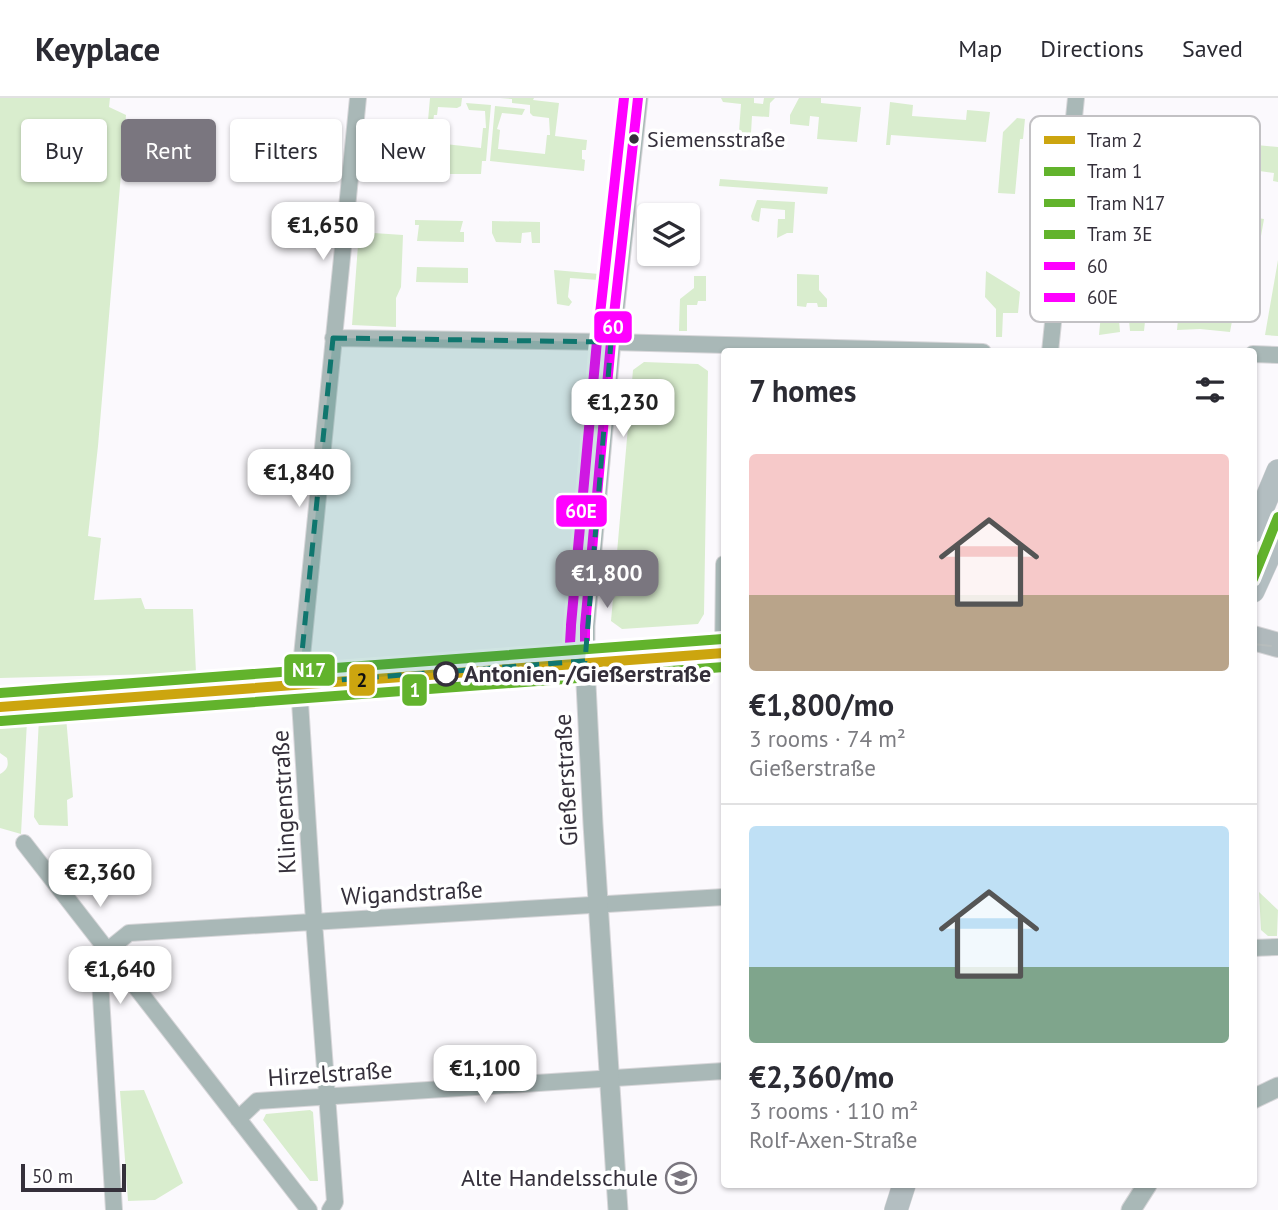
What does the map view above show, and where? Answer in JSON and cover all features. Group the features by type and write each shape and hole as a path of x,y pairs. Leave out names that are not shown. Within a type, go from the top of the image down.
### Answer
{"main road":[{"path":"1257,521 1278,471"},
{"path":"1257,582 1278,536"},
{"path":"1257,639 1278,645"},
{"path":"10,702 721,651"},
{"path":"896,1210 903,1188"}],"street":[{"name":"Klingenstraße","path":"330,1210 335,1202 299,683 358,98"},
{"name":"Gießerstraße","path":"618,1210 598,906 585,626 611,342 638,98"},
{"path":"1074,116 1076,98"},
{"path":"1050,348 1053,322"},
{"path":"333,338 611,342 721,349"},
{"path":"1257,355 1278,355"},
{"path":"24,843 309,1210"},
{"name":"Wigandstraße","path":"113,956 129,933 721,897"},
{"path":"1257,948 1278,947"},
{"path":"113,956 100,980 114,1210"},
{"name":"Hirzelstraße","path":"238,1119 257,1101 721,1071"},
{"path":"1257,1097 1278,1087"},
{"path":"1131,1210 1145,1188"}],"highlighted area":[{"path":"333,338 611,342 585,661 299,683"}],"green space":[{"path":"0,98 110,98 109,107 126,115 126,119 121,119 121,174 88,536 101,538 94,600 141,598 145,609 193,609 196,673 0,678"},
{"path":"430,98 462,98 461,106 438,107 437,115 434,115 433,119 428,119"},
{"path":"500,98 534,98 533,100 559,103 555,136 587,140 586,150 582,150 584,171 490,161 495,106 525,109 522,115 502,113 497,129 500,130 498,149 545,154 547,135 550,135 549,118 533,116 530,113 530,105 512,103 512,99"},
{"path":"721,98 754,98 754,103 763,104 764,98 775,98 770,103 769,117 752,116 751,133 739,132 741,104 723,102"},
{"path":"799,98 821,98 821,103 861,107 857,142 817,139 819,117 810,116 809,126 790,124 790,115"},
{"path":"890,102 913,105 912,116 966,120 967,110 990,112 986,142 891,135 890,145 886,145"},
{"path":"466,103 491,105 486,161 482,161 481,174 450,174 450,145 481,148 483,128 486,128 485,111 469,110"},
{"path":"1017,118 1025,119 1023,139 1020,139 1015,194 998,193 1003,132"},
{"path":"1260,145 1278,147 1278,182 1273,181 1274,173 1260,171"},
{"path":"720,179 828,187 827,194 719,186"},
{"path":"757,200 795,202 793,233 777,238 778,219 785,219 785,210 761,208 759,222 752,220"},
{"path":"1260,218 1264,219 1260,242"},
{"path":"415,220 463,221 460,232 464,232 464,242 417,241 419,225 415,225"},
{"path":"492,221 540,222 540,243 532,243 531,232 522,233 521,243 496,242 492,233"},
{"path":"359,232 403,235 401,287 396,298 396,327 352,325"},
{"path":"1278,260 1278,336 1265,335"},
{"path":"417,267 468,268 468,283 416,282"},
{"path":"554,270 599,274 598,280 570,278 568,297 572,302 569,306 557,304"},
{"path":"986,271 1020,292 1018,313 1003,313 1002,337 996,337 996,309 985,297"},
{"path":"797,274 819,275 819,290 827,299 827,307 818,307 817,303 807,303 806,307 797,306"},
{"path":"694,276 706,276 706,301 687,305 687,331 679,331 680,299 694,288"},
{"path":"1100,322 1119,322 1120,332 1099,335"},
{"path":"1129,322 1145,322 1144,331 1130,331"},
{"path":"1178,322 1232,322 1230,332 1177,330"},
{"path":"644,362 698,364 708,371 704,614 698,624 622,629 611,621 633,370"},
{"path":"66,717 73,797 67,800 68,826 39,825 34,817 39,718"},
{"path":"27,721 21,834 0,828 0,774 8,763 7,758 0,753 0,725"},
{"path":"1259,892 1278,910 1277,936 1268,936 1261,930"},
{"path":"144,1090 183,1183 155,1200 128,1201 120,1091"},
{"path":"310,1110 313,1112 318,1181 310,1181 263,1120 266,1114"}],"tram line":[{"name":"3E","path":"1257,569 1278,517"},
{"name":"N17","path":"0,693 721,639"},
{"path":"1257,644 1271,646"},
{"name":"2","path":"0,707 721,653"},
{"name":"1","path":"1,721 721,667"}],"transit line":[{"name":"60E","path":"624,98 597,341 571,625 571,661 578,672 585,675 721,665"},
{"name":"60","path":"585,661 585,626 611,342 638,98"},
{"name":"60","path":"585,661 721,651"}],"place":[{"name":"Siemensstraße","path":"634,139"},
{"name":"Antonien-/Gießerstraße","path":"446,674"},
{"name":"Alte Handelsschule","path":"681,1178"}]}
